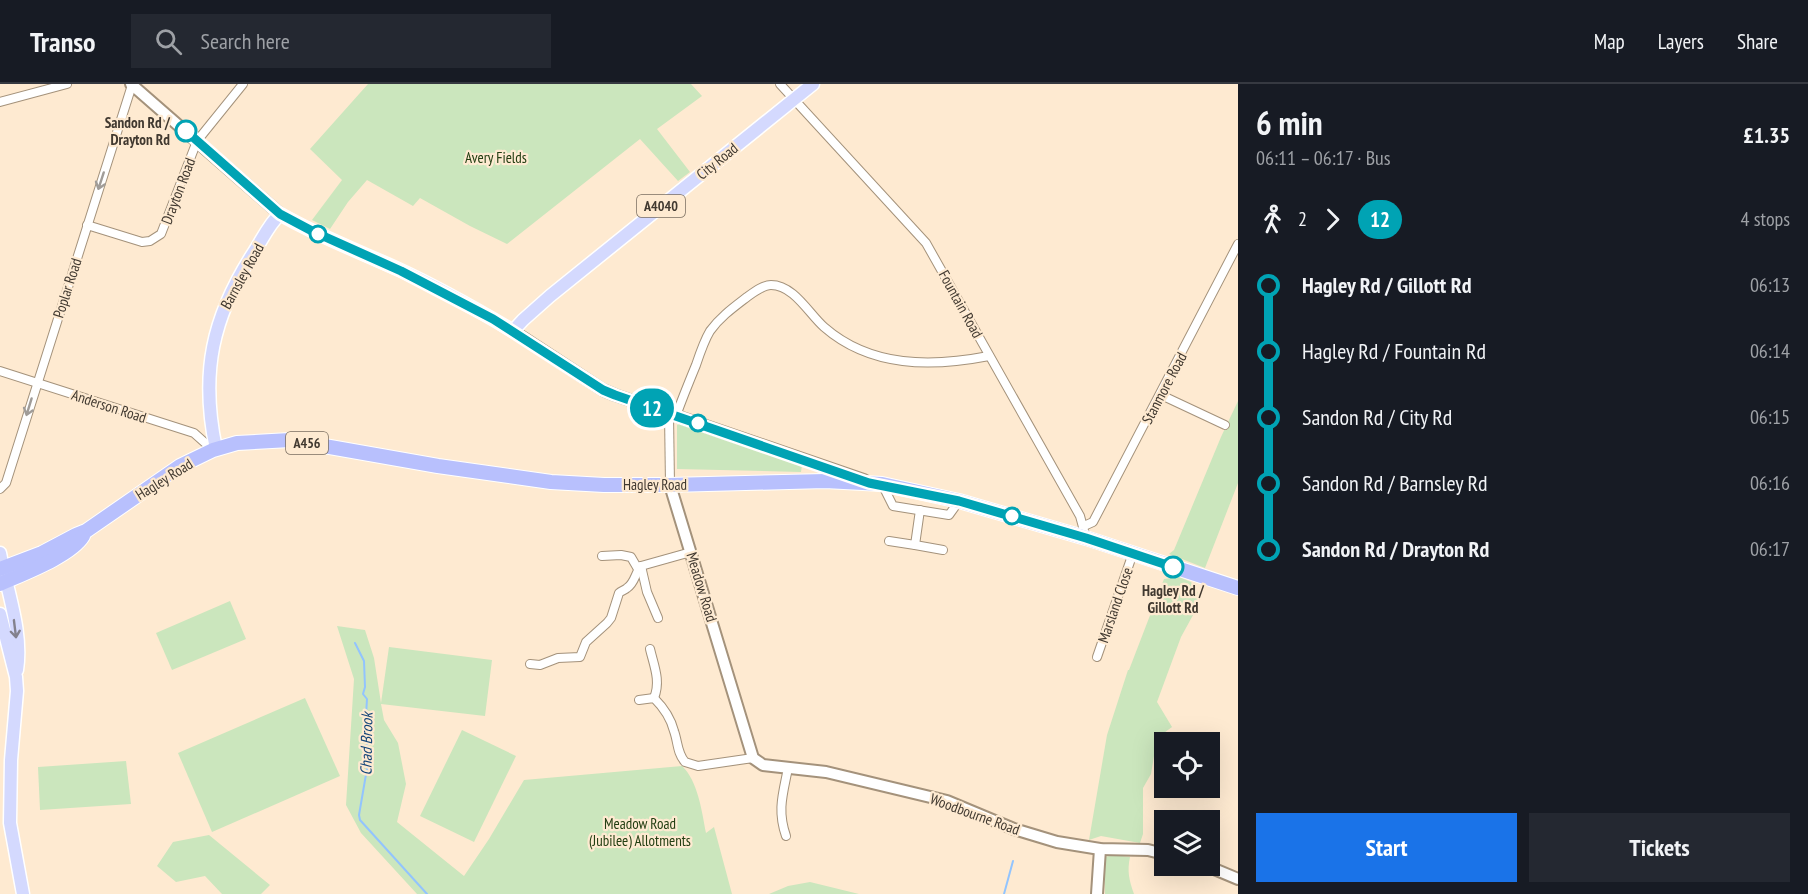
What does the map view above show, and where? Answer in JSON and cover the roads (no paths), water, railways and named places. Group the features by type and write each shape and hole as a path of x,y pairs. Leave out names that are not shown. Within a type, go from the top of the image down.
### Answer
{"highway":[{"name":"Hagley Road","path":"3,575 57,557 79,543 86,531 180,466 215,449 237,443 290,441 551,482 669,485 825,481 875,484 959,501 1085,532 1133,553 1238,588"}],"main road":[{"name":"City Road","path":"513,331 569,281 813,84"},
{"path":"280,214 401,271 513,331"},
{"name":"Barnsley Road","path":"215,449 208,386 218,322 235,282 280,214"},
{"path":"0,553 16,635 18,661 11,760 10,823 23,894"},
{"path":"0,614 16,677"}],"street":[{"path":"0,102 67,84"},
{"path":"197,141 243,84"},
{"name":"Fountain Road","path":"780,84 926,243 1080,516 1085,532"},
{"path":"131,85 280,214"},
{"name":"Poplar Road","path":"0,489 6,483 131,85"},
{"name":"Drayton Road","path":"87,225 142,242 156,238 161,234 197,141"},
{"name":"Stanmore Road","path":"1085,532 1093,522 1161,395 1238,244"},
{"path":"672,415 711,330 727,312 753,293 773,284 789,291 824,327 844,342 876,355 918,364 961,361 989,356"},
{"path":"513,331 603,390 875,484 893,506 949,514 959,501"},
{"name":"Anderson Road","path":"0,371 194,433 215,449"},
{"path":"1161,395 1225,425"},
{"name":"Meadow Road","path":"672,415 669,485 753,758"},
{"path":"809,461 825,481"},
{"path":"915,545 920,510"},
{"path":"889,541 943,550"},
{"path":"530,664 540,665 558,658 580,657 586,642 611,618 619,593 633,582 640,568 691,552"},
{"name":"Marsland Close","path":"1097,657 1133,553"},
{"path":"602,556 631,557 640,568 658,618"},
{"path":"650,649 658,680 658,689 654,698"},
{"path":"654,698 667,715 674,729 679,751 686,762 698,766 753,758"},
{"path":"639,700 654,698"},
{"name":"Woodbourne Road","path":"753,758 763,765 826,772 947,801 1014,829 1057,842 1100,849 1154,852"},
{"path":"786,836 780,820 788,768"},
{"path":"1097,894 1100,849"},
{"path":"1220,871 1238,879"}],"waterway":[{"name":"Chad Brook","path":"355,643 364,661 363,694 367,699 365,732 369,757 360,820 427,894"},
{"path":"1004,894 1013,861"}],"place":[{"name":"Sandon Rd / Drayton Rd","path":"186,131"},
{"name":"Hagley Rd / Gillott Rd","path":"1173,567"}],"park label":[{"name":"Avery Fields","path":"496,157"},
{"name":"Meadow Road (Jubilee) Allotments","path":"640,832"}]}
